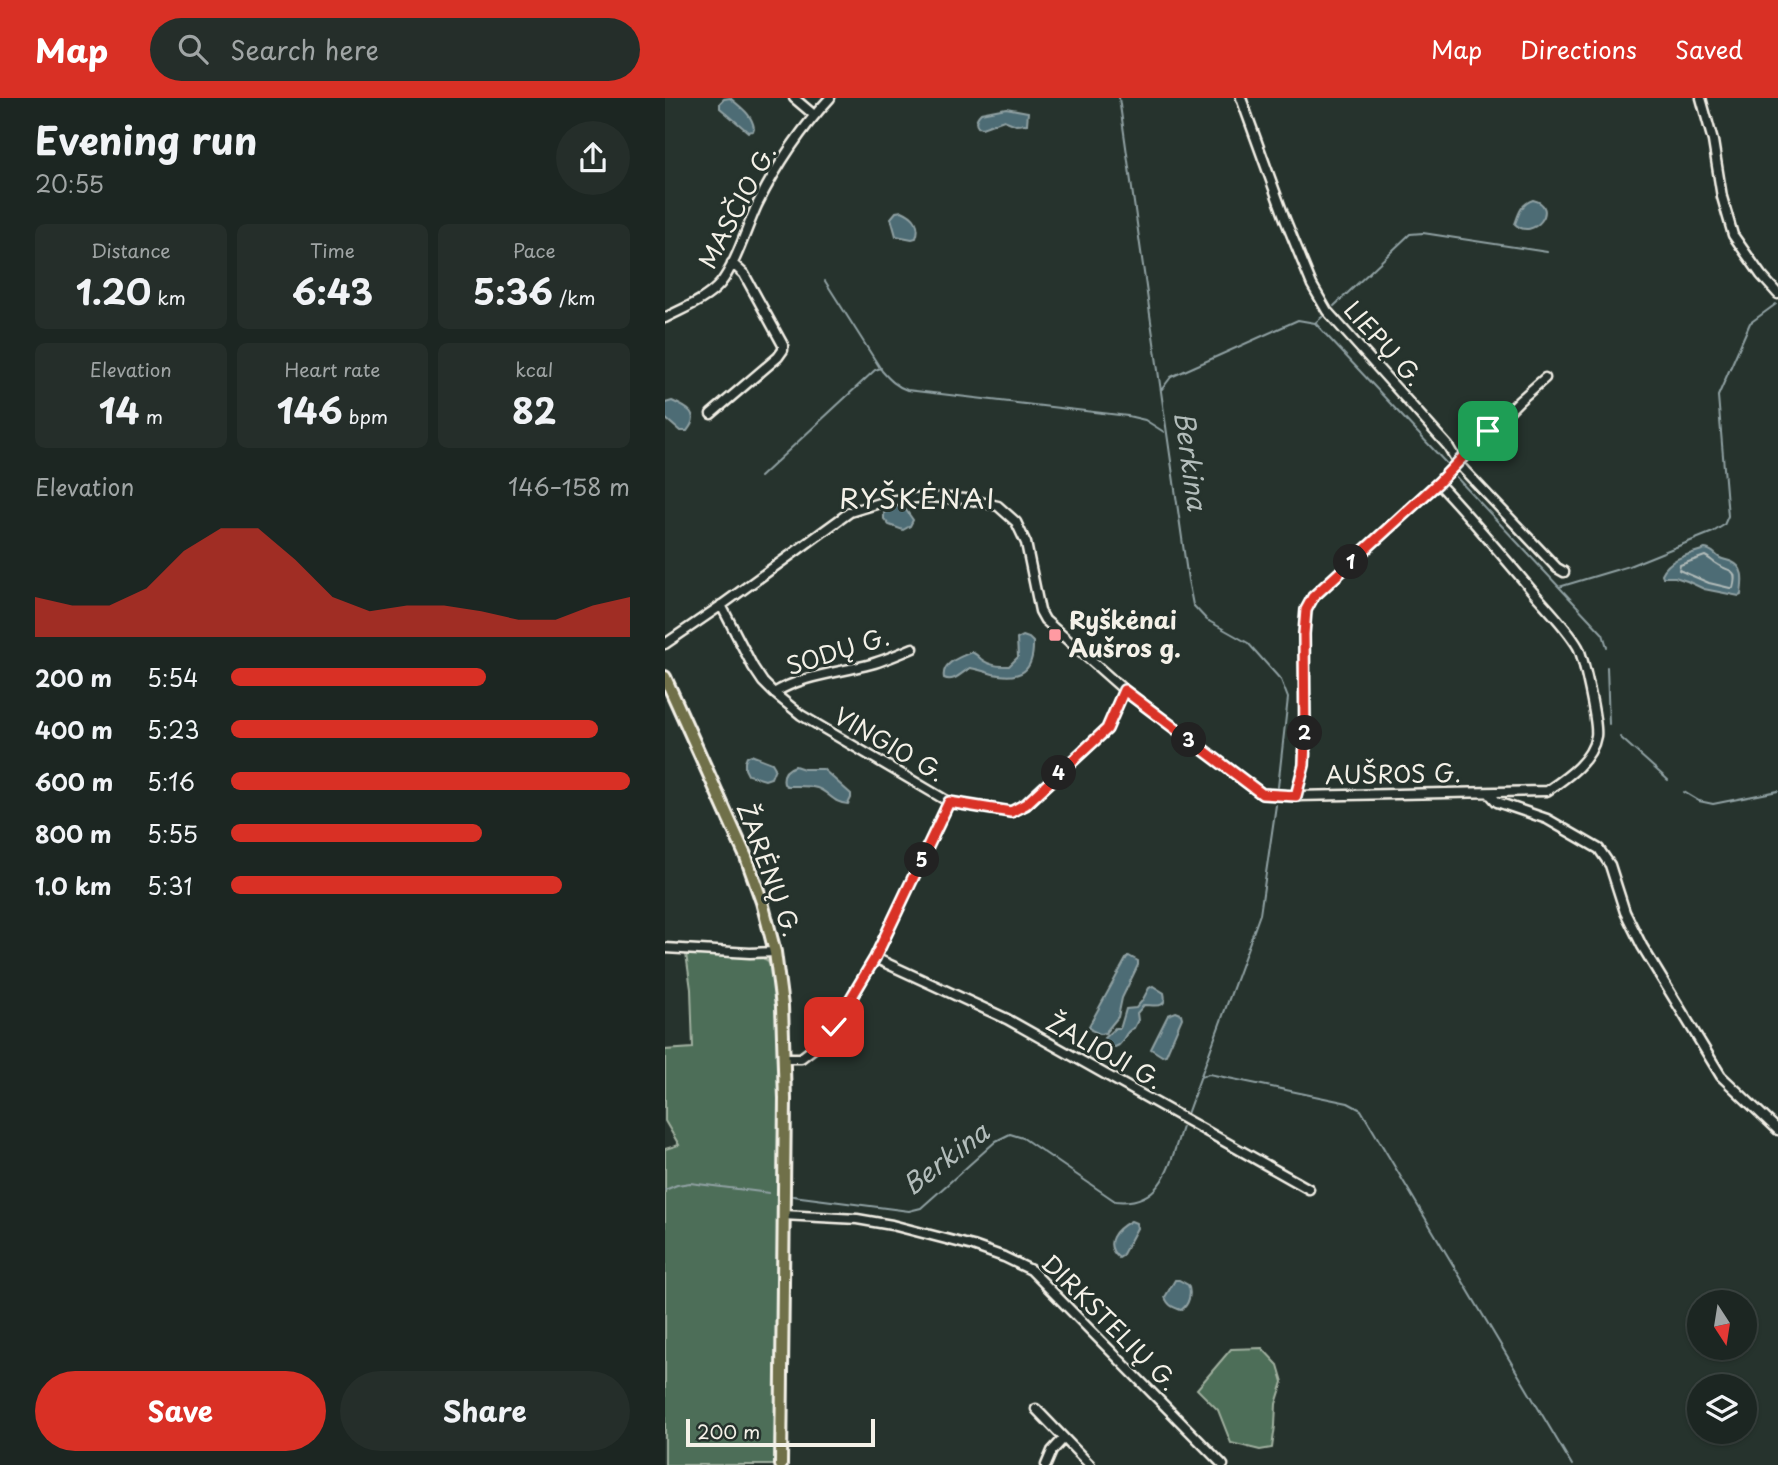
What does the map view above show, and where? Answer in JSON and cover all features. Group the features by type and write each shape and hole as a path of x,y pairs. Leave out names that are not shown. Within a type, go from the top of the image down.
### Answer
{"main road":[{"name":"ŽARĖNŲ G.","path":"665,677 746,857 762,902 775,952 782,1006 785,1099 781,1465"}],"street":[{"path":"794,98 814,115"},
{"name":"MASČIO G.","path":"665,318 707,296 720,283 775,171 814,115 830,98"},
{"name":"LIEPŲ G.","path":"1241,98 1294,241 1312,285 1327,311 1448,446 1458,463 1557,568 1564,572"},
{"path":"1701,98 1733,235 1778,294"},
{"path":"711,414 783,350 783,345 744,274 731,262"},
{"path":"1296,796 1304,765 1306,610 1313,597 1438,483 1511,408 1545,378"},
{"name":"AUŠROS G.","path":"665,644 850,512 886,501 926,497 967,499 998,506 1016,522 1026,544 1040,611 1045,620 1124,690 1262,794 1296,796 1547,791 1568,777 1591,751 1597,734 1583,659 1569,635 1438,483"},
{"name":"VINGIO G.","path":"721,605 753,667 774,693 801,715 949,802 1011,812 1026,804 1107,729 1124,690"},
{"name":"SODŲ G.","path":"774,693 817,675 871,664 913,649"},
{"path":"1489,793 1497,802 1547,819 1599,849 1610,866 1625,912 1642,946 1721,1076 1778,1130"},
{"path":"783,1058 801,1058 822,1042 834,1027 875,958 949,802"},
{"path":"665,948 775,952"},
{"name":"ŽALIOJI G.","path":"875,958 1007,1019 1309,1189"},
{"name":"DIRKSTELIŲ G.","path":"783,1215 857,1219 892,1225 994,1253 1031,1270 1223,1465"},
{"path":"1036,1409 1090,1465"},
{"path":"1046,1465 1052,1451 1064,1438"}],"green space":[{"path":"686,954 762,958 767,960 771,967 774,983 779,1072 777,1465 665,1465 665,1149 679,1145 665,1121 665,1050 693,1048 691,989"},
{"path":"1262,1348 1278,1365 1283,1382 1276,1404 1272,1448 1260,1450 1231,1443 1218,1410 1197,1389 1231,1349"}],"water":[{"path":"730,98 748,115 753,123 753,131 748,132 720,108 724,99"},
{"path":"1006,108 1028,112 1027,124 1016,125 1004,120 978,127 977,120 981,113"},
{"path":"1533,200 1541,203 1545,209 1544,215 1536,226 1522,228 1515,224 1518,216 1523,206"},
{"path":"902,211 915,222 918,229 916,238 896,236 891,218 896,212"},
{"path":"672,401 687,409 693,416 687,431 680,431 665,418 665,403"},
{"path":"897,506 906,510 913,520 910,526 903,530 889,525 884,519 884,513 889,508"},
{"path":"1705,549 1739,568 1742,576 1741,595 1704,589 1675,577 1663,577 1665,569 1675,560"},
{"path":"1023,636 1033,642 1031,660 1024,671 1003,676 970,668 955,678 944,678 948,664 972,652 988,663 1009,666 1018,657 1017,639"},
{"path":"751,755 772,763 775,768 771,778 765,780 748,775 745,762"},
{"path":"795,766 823,769 851,794 848,804 839,802 817,788 784,784 785,773"},
{"path":"1129,956 1138,961 1138,965 1122,998 1118,1017 1105,1033 1100,1034 1089,1026"},
{"path":"1153,986 1164,993 1164,1002 1159,1005 1144,1005 1137,1013 1138,1020 1134,1028 1120,1044 1106,1047 1104,1038 1115,1028 1120,1028 1126,1009 1136,1008"},
{"path":"1176,1012 1181,1014 1182,1018 1166,1055 1162,1056 1151,1049 1168,1015"},
{"path":"1131,1221 1136,1223 1137,1228 1119,1258 1111,1242 1116,1232"},
{"path":"1175,1280 1188,1285 1189,1288 1188,1302 1181,1310 1169,1304 1165,1297"}],"waterway":[{"name":"Berkina","path":"1119,98 1193,605 1207,620 1248,643 1281,680 1288,698 1278,787"},
{"path":"1334,306 1410,234 1423,233 1547,252"},
{"path":"825,281 882,371 893,382 907,390 1128,416 1145,420 1164,432"},
{"path":"1559,587 1629,566 1724,525 1728,516 1718,396 1750,323 1776,304"},
{"path":"1315,323 1322,317"},
{"path":"1162,389 1171,377 1298,320 1315,323 1446,463"},
{"path":"760,477 875,370 881,368"},
{"path":"1456,477 1603,634 1607,647"},
{"path":"1607,667 1609,724"},
{"path":"1620,737 1668,780"},
{"path":"1684,792 1699,801 1713,804 1778,791"},
{"name":"Berkina","path":"1187,1114 1260,914 1276,805"},
{"path":"1200,1077 1209,1074 1348,1103 1361,1110 1572,1465"},
{"name":"Berkina","path":"793,1196 909,1211 921,1208 996,1141 1010,1134 1023,1138 1115,1201 1131,1201 1144,1197 1155,1189 1162,1179 1182,1127"},
{"name":"Berkina","path":"665,1190 690,1183 769,1193"}],"place":[{"name":"Ryškėnai Aušros g.","path":"1055,635"}],"district":[{"name":"RYŠKĖNAI","path":"918,499"}],"route":[{"path":"834,1027 875,958 949,802 1011,812 1026,804 1107,729 1124,690 1262,794 1296,796 1304,765 1306,610 1313,597 1438,483 1488,431"}]}
